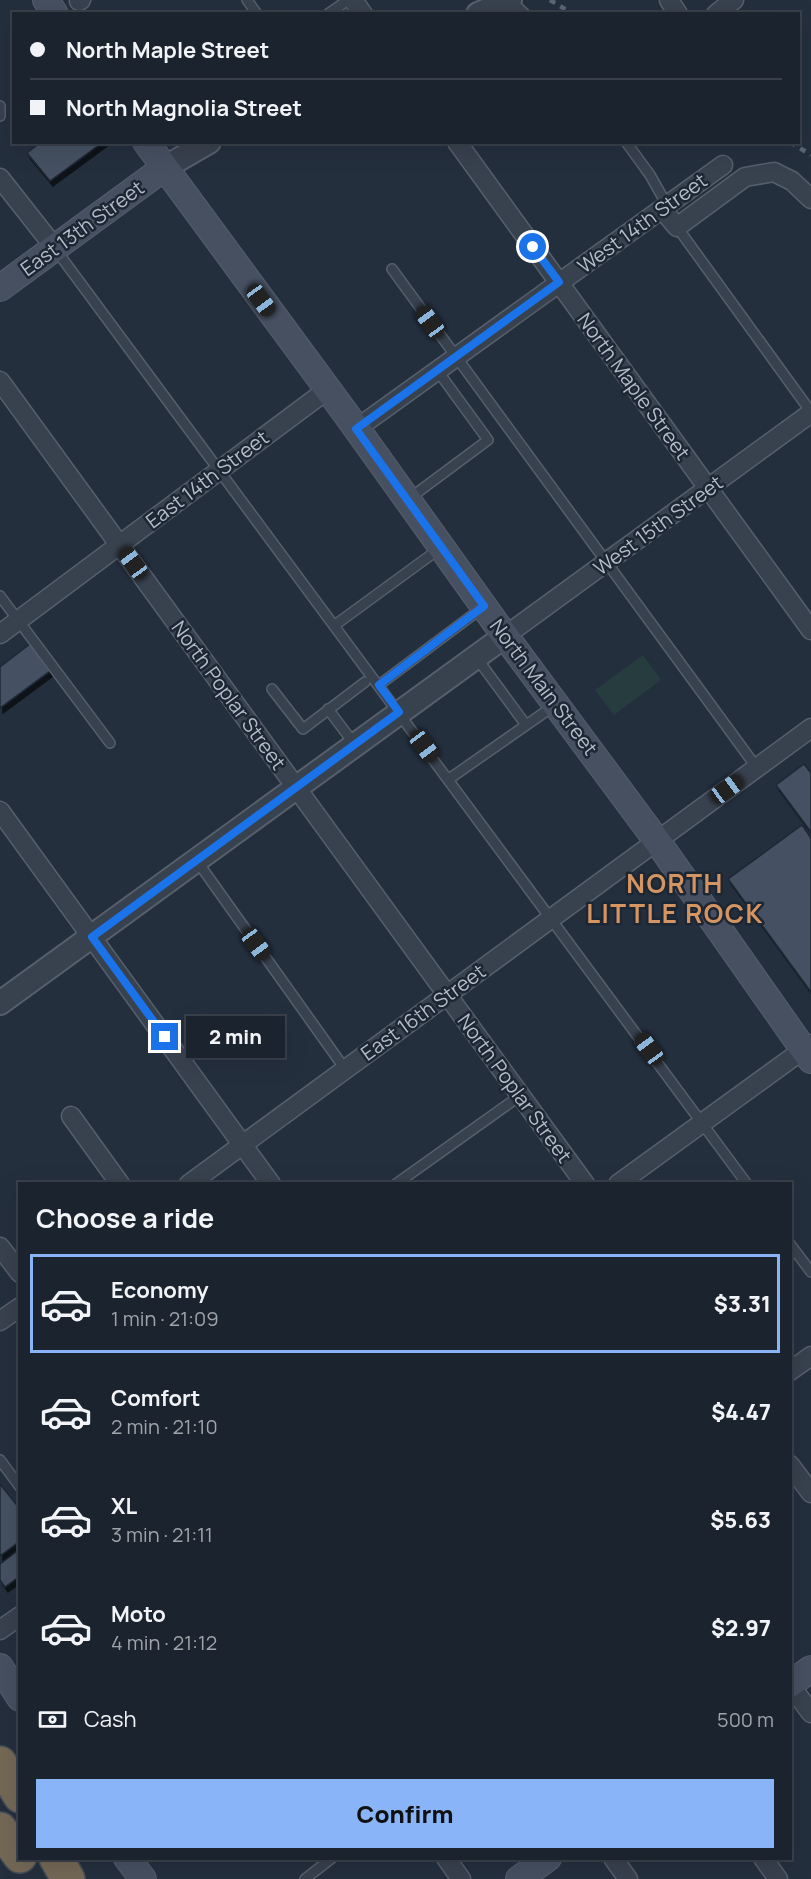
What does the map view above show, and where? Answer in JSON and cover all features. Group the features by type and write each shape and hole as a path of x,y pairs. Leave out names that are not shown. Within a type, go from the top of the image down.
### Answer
{"highway":[{"path":"0,1763 18,1793"},
{"path":"0,1829 18,1854"},
{"path":"22,1860 36,1879"},
{"path":"57,1860 68,1879"}],"main road":[{"name":"North Main Street","path":"147,144 809,1051"},
{"name":"East 13th Street","path":"0,288 164,168"},
{"path":"0,1667 18,1695"},
{"path":"792,1683 811,1669"},
{"path":"129,1860 143,1879"},
{"path":"519,1879 545,1860"}],"street":[{"path":"483,12 510,0"},
{"path":"719,12 734,0"},
{"path":"164,168 206,144"},
{"name":"North Maple Street","path":"458,144 811,630"},
{"name":"West 14th Street","path":"356,429 723,165"},
{"path":"667,205 667,214 677,227 745,177 774,172 792,181 811,199"},
{"path":"0,178 55,248"},
{"path":"688,189 708,204"},
{"name":"North Poplar Street","path":"0,381 584,1182"},
{"name":"East 14th Street","path":"0,634 327,390"},
{"name":"West 15th Street","path":"505,636 811,413"},
{"path":"0,1004 505,636"},
{"name":"East 16th Street","path":"192,1182 811,728"},
{"path":"0,811 271,1182"},
{"path":"621,1182 703,1122 809,1051"},
{"path":"71,1116 119,1182"},
{"path":"0,1247 18,1271"},
{"path":"0,1322 18,1308"},
{"path":"792,1370 811,1356"},
{"path":"792,1468 811,1493"},
{"path":"0,1630 18,1617"},
{"path":"792,1687 811,1713"},
{"path":"447,1860 460,1879"},
{"path":"614,1860 628,1879"},
{"path":"764,1860 778,1879"}],"lane":[{"path":"331,12 348,0"},
{"path":"510,0 523,12"},
{"path":"0,106 0,116"},
{"path":"627,144 650,175 667,205"},
{"path":"677,227 811,413"},
{"path":"55,248 746,1182"},
{"path":"392,269 757,768"},
{"path":"407,500 488,440 437,370"},
{"path":"335,625 441,548"},
{"path":"0,596 110,743"},
{"path":"379,685 484,606"},
{"path":"476,657 526,725"},
{"path":"272,689 303,729 365,682"},
{"path":"448,779 557,704"},
{"path":"328,709 355,745"},
{"path":"196,860 345,1069"},
{"path":"399,1182 520,1095"},
{"path":"792,1247 811,1272"},
{"path":"0,1460 18,1484"},
{"path":"305,1879 329,1860"}],"green space":[{"path":"643,655 661,680 614,715 595,690"}],"building":[{"path":"38,144 100,144 50,181 27,153"},
{"path":"30,644 50,671 0,708 0,667"},
{"path":"804,764 811,773 811,832 776,785"},
{"path":"802,825 811,838 811,992 728,879"},
{"path":"0,1484 18,1506 18,1542 0,1556"},
{"path":"18,1550 18,1577 5,1587 0,1580 0,1564"}],"railway":[{"path":"550,0 570,12"},
{"path":"793,144 811,155"}],"district":[{"name":"NORTH LITTLE ROCK","path":"675,898"}],"route":[{"path":"165,1037 92,937 399,712 379,685 484,606 356,429 559,282 533,247"}]}
